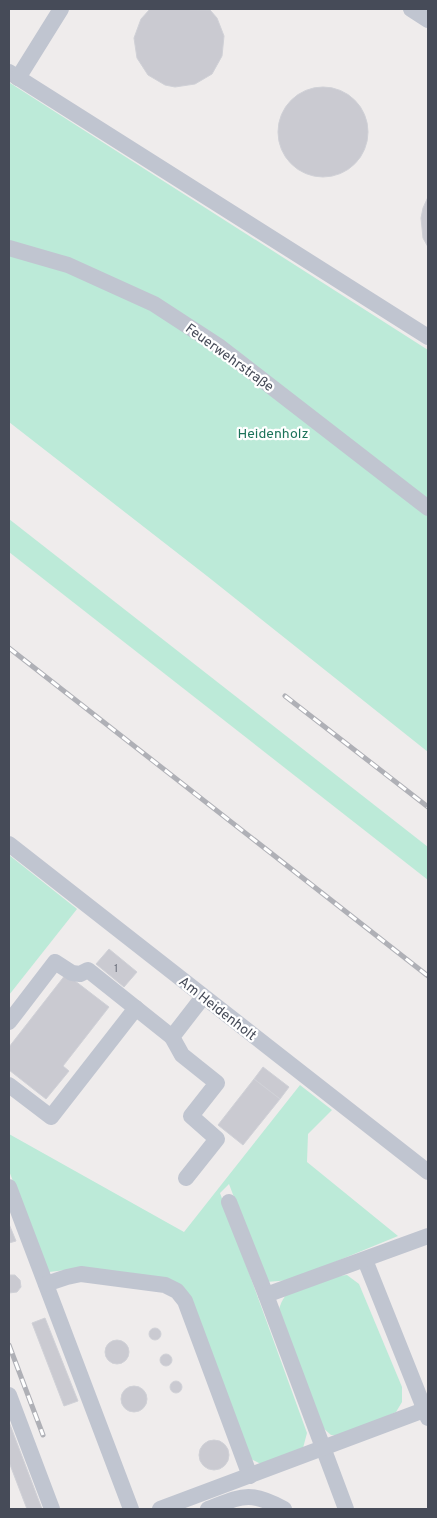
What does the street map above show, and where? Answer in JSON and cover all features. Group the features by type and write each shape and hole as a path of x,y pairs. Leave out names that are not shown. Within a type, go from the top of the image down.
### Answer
{"street":[{"path":"62,9 13,75 428,337"},
{"path":"411,9 428,20"},
{"name":"Feuerwehrstraße","path":"9,248 68,265 154,304 220,347 428,508"},
{"name":"Am Heidenholt","path":"9,844 428,1172"},
{"path":"9,1022 55,962 72,973 80,974 88,970 172,1037 182,1055 217,1083 191,1116 217,1139 186,1178"},
{"path":"172,1037 204,997"},
{"path":"9,1084 51,1117 136,1008"},
{"path":"9,1187 111,1461 131,1509"},
{"path":"229,1202 346,1509"},
{"path":"266,1295 428,1236"},
{"path":"160,1509 322,1447 426,1415 365,1260"},
{"path":"46,1284 66,1276 81,1274 165,1285 177,1291 184,1301 250,1476"},
{"path":"9,1395 52,1509"},
{"path":"208,1509 244,1496 265,1499 284,1509"}],"green space":[{"name":"Heidenholz","path":"10,83 428,350 428,752 207,576 9,422"},
{"path":"9,519 428,847 428,880 9,552"},
{"path":"9,855 77,909 9,995"},
{"path":"300,1085 332,1110 308,1134 307,1162 398,1236 291,1280 266,1282 229,1184 220,1193 307,1433 303,1448 261,1464 249,1458 189,1294 82,1268 49,1272 9,1171 9,1134 184,1232"},
{"path":"347,1275 359,1284 402,1387 402,1402 396,1412 342,1436 331,1435 322,1427 278,1316 281,1302 290,1292 334,1277"}],"building":[{"path":"150,9 210,10 217,18 224,36 222,56 212,74 195,84 175,87 165,85 148,75 137,58 134,38 141,19"},
{"path":"323,87 340,91 355,100 364,115 368,132 364,149 355,164 340,173 323,177 306,173 291,164 282,149 278,132 282,115 291,100 306,91"},
{"path":"428,197 428,247 423,238 421,218"},
{"path":"109,949 137,972 124,987 96,964"},
{"path":"66,974 109,1007 63,1066 69,1071 46,1099 9,1070 9,1047"},
{"path":"263,1067 289,1087 280,1099 254,1079"},
{"path":"254,1079 280,1099 243,1145 218,1125"},
{"path":"9,1224 16,1241 9,1243"},
{"path":"9,1275 15,1275 20,1280 21,1287 17,1292 9,1293"},
{"path":"45,1318 78,1401 64,1406 32,1323"},
{"path":"157,1328 160,1329 160,1339 153,1340 150,1339 149,1332 150,1329"},
{"path":"112,1340 122,1340 129,1347 129,1357 122,1364 112,1364 105,1357 105,1347"},
{"path":"164,1354 168,1354 172,1360 168,1366 164,1366 160,1362 160,1358"},
{"path":"178,1381 181,1382 181,1392 174,1393 171,1392 170,1385 171,1382"},
{"path":"134,1386 143,1390 147,1399 143,1408 134,1412 125,1408 121,1399 125,1390"},
{"path":"9,1422 42,1509 27,1509 9,1462"},
{"path":"214,1440 225,1444 229,1455 225,1466 214,1470 203,1466 199,1455 203,1444"}],"railway":[{"path":"9,648 428,976"},
{"path":"285,696 428,807"},
{"path":"9,1345 43,1435"}]}
